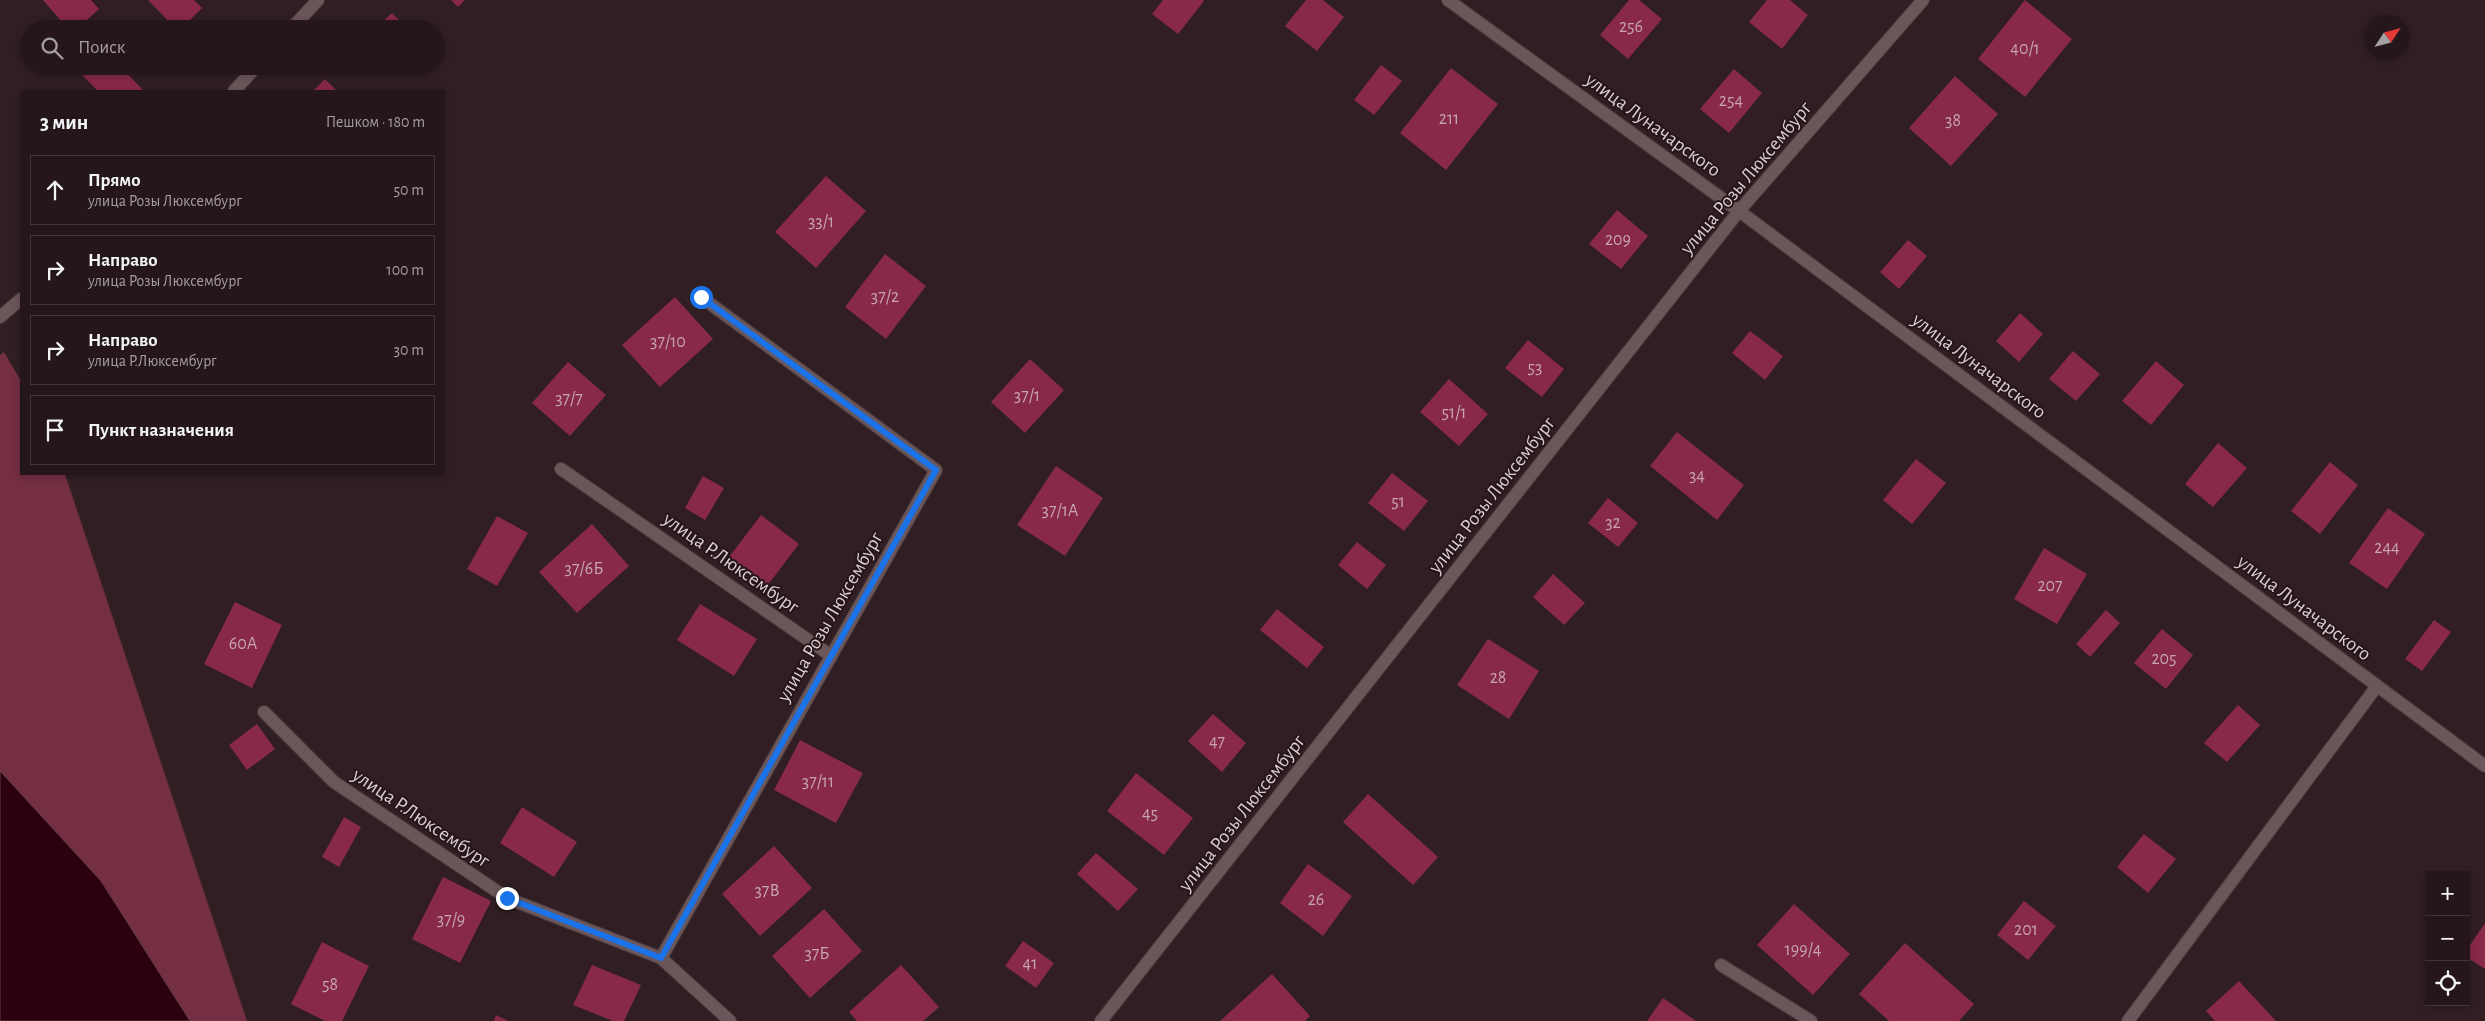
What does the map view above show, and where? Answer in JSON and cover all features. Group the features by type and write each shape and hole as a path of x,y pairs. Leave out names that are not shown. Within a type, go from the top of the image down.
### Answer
{"street":[{"path":"299,20 318,0"},
{"name":"улица Луначарского","path":"1448,0 1740,211 2485,766"},
{"name":"улица Розы Люксембург","path":"1101,1021 1740,211 1923,0"},
{"path":"235,90 249,75"},
{"name":"улица Розы Люксембург","path":"661,958 830,655 936,470 701,297"},
{"path":"0,317 20,300"},
{"name":"улица Р.Люксембург","path":"561,469 830,655"},
{"path":"2128,1021 2377,686"},
{"name":"улица Р.Люксембург","path":"264,712 334,782 507,898 661,958"},
{"path":"661,958 730,1021"},
{"path":"1721,965 1811,1021"}],"shaded area":[{"path":"4,352 20,379 20,475 65,475 247,1021 190,1021 101,881 0,771 0,355"},
{"path":"0,771 101,881 190,1021 0,1021"}],"building":[{"path":"43,0 91,0 99,9 87,20 60,20"},
{"path":"148,0 194,0 202,8 190,20 167,20"},
{"path":"451,0 465,0 458,7"},
{"path":"1163,0 1204,1 1178,34 1152,14"},
{"path":"1306,0 1323,0 1344,17 1317,51 1285,26"},
{"path":"1629,0 1639,0 1662,19 1628,59 1600,35"},
{"path":"1767,0 1790,0 1808,15 1782,49 1749,22"},
{"path":"2025,0 2072,39 2025,97 1978,59"},
{"path":"392,13 399,20 385,20"},
{"path":"1381,65 1402,81 1374,115 1354,100"},
{"path":"1451,68 1498,104 1446,170 1400,133"},
{"path":"1734,69 1762,93 1729,133 1700,109"},
{"path":"82,75 129,75 143,90 97,90"},
{"path":"1955,76 1998,114 1951,166 1909,128"},
{"path":"325,79 336,90 314,90"},
{"path":"826,176 866,211 816,268 775,232"},
{"path":"1617,210 1648,236 1621,269 1589,244"},
{"path":"1908,240 1927,256 1899,289 1880,272"},
{"path":"885,254 926,286 886,339 845,307"},
{"path":"675,297 713,339 660,387 622,345"},
{"path":"2020,313 2043,334 2019,362 1996,341"},
{"path":"1750,331 1783,356 1765,380 1732,353"},
{"path":"1528,340 1564,369 1542,397 1505,368"},
{"path":"2073,351 2100,374 2076,401 2049,379"},
{"path":"1030,359 1064,390 1025,433 991,402"},
{"path":"2156,361 2184,385 2151,425 2122,401"},
{"path":"568,362 606,395 570,436 532,403"},
{"path":"1449,379 1488,414 1459,446 1420,412"},
{"path":"1677,432 1744,485 1717,520 1650,466"},
{"path":"2218,443 2247,468 2213,507 2185,484"},
{"path":"1916,459 1946,483 1912,524 1883,500"},
{"path":"2330,462 2358,485 2320,534 2291,511"},
{"path":"1056,466 1103,498 1065,556 1017,525"},
{"path":"1392,473 1428,501 1404,531 1368,503"},
{"path":"703,476 724,488 705,520 685,508"},
{"path":"1608,498 1638,523 1618,547 1588,523"},
{"path":"2388,508 2425,534 2387,589 2349,563"},
{"path":"761,515 799,544 767,586 729,557"},
{"path":"497,516 528,533 497,586 467,569"},
{"path":"592,524 629,566 577,613 539,572"},
{"path":"1357,542 1386,565 1367,589 1338,565"},
{"path":"2044,548 2087,574 2057,624 2014,599"},
{"path":"1553,574 1585,603 1564,625 1533,597"},
{"path":"235,602 282,625 252,688 204,664"},
{"path":"700,604 757,639 734,676 677,640"},
{"path":"1277,609 1324,647 1307,668 1260,630"},
{"path":"2106,610 2120,623 2090,657 2076,644"},
{"path":"2434,620 2451,632 2422,671 2405,659"},
{"path":"2162,629 2193,655 2166,689 2134,663"},
{"path":"1488,639 1539,671 1509,719 1457,685"},
{"path":"2238,705 2260,725 2227,762 2204,743"},
{"path":"1213,714 1246,743 1222,772 1188,741"},
{"path":"257,724 275,749 247,770 229,745"},
{"path":"800,740 863,773 836,823 774,790"},
{"path":"1136,773 1193,818 1164,855 1107,811"},
{"path":"1368,794 1438,857 1413,885 1343,822"},
{"path":"522,807 577,842 554,877 500,843"},
{"path":"344,817 361,827 339,867 322,857"},
{"path":"2144,834 2176,859 2148,893 2117,867"},
{"path":"774,846 812,888 760,936 722,894"},
{"path":"1096,853 1138,889 1118,911 1077,874"},
{"path":"1308,864 1352,896 1323,936 1280,903"},
{"path":"443,877 491,901 460,963 412,939"},
{"path":"2024,901 2056,926 2028,960 1997,935"},
{"path":"1794,904 1850,954 1813,995 1757,945"},
{"path":"824,909 862,951 810,998 772,956"},
{"path":"2485,923 2485,969 2470,960 2470,945"},
{"path":"1023,941 1054,963 1036,988 1005,966"},
{"path":"322,942 369,966 342,1021 325,1021 291,1004"},
{"path":"1905,943 1974,1004 1959,1021 1889,1021 1859,994"},
{"path":"592,965 641,985 624,1021 613,1021 573,1005"},
{"path":"901,965 939,1007 923,1021 857,1021 849,1012"},
{"path":"1272,974 1310,1016 1305,1021 1220,1021"},
{"path":"2239,981 2276,1021 2215,1021 2206,1011"},
{"path":"1663,998 1696,1021 1647,1021"},
{"path":"496,1015 508,1021 494,1021"}],"route":[{"path":"507,898 661,958 830,655 936,470 701,297"}]}
